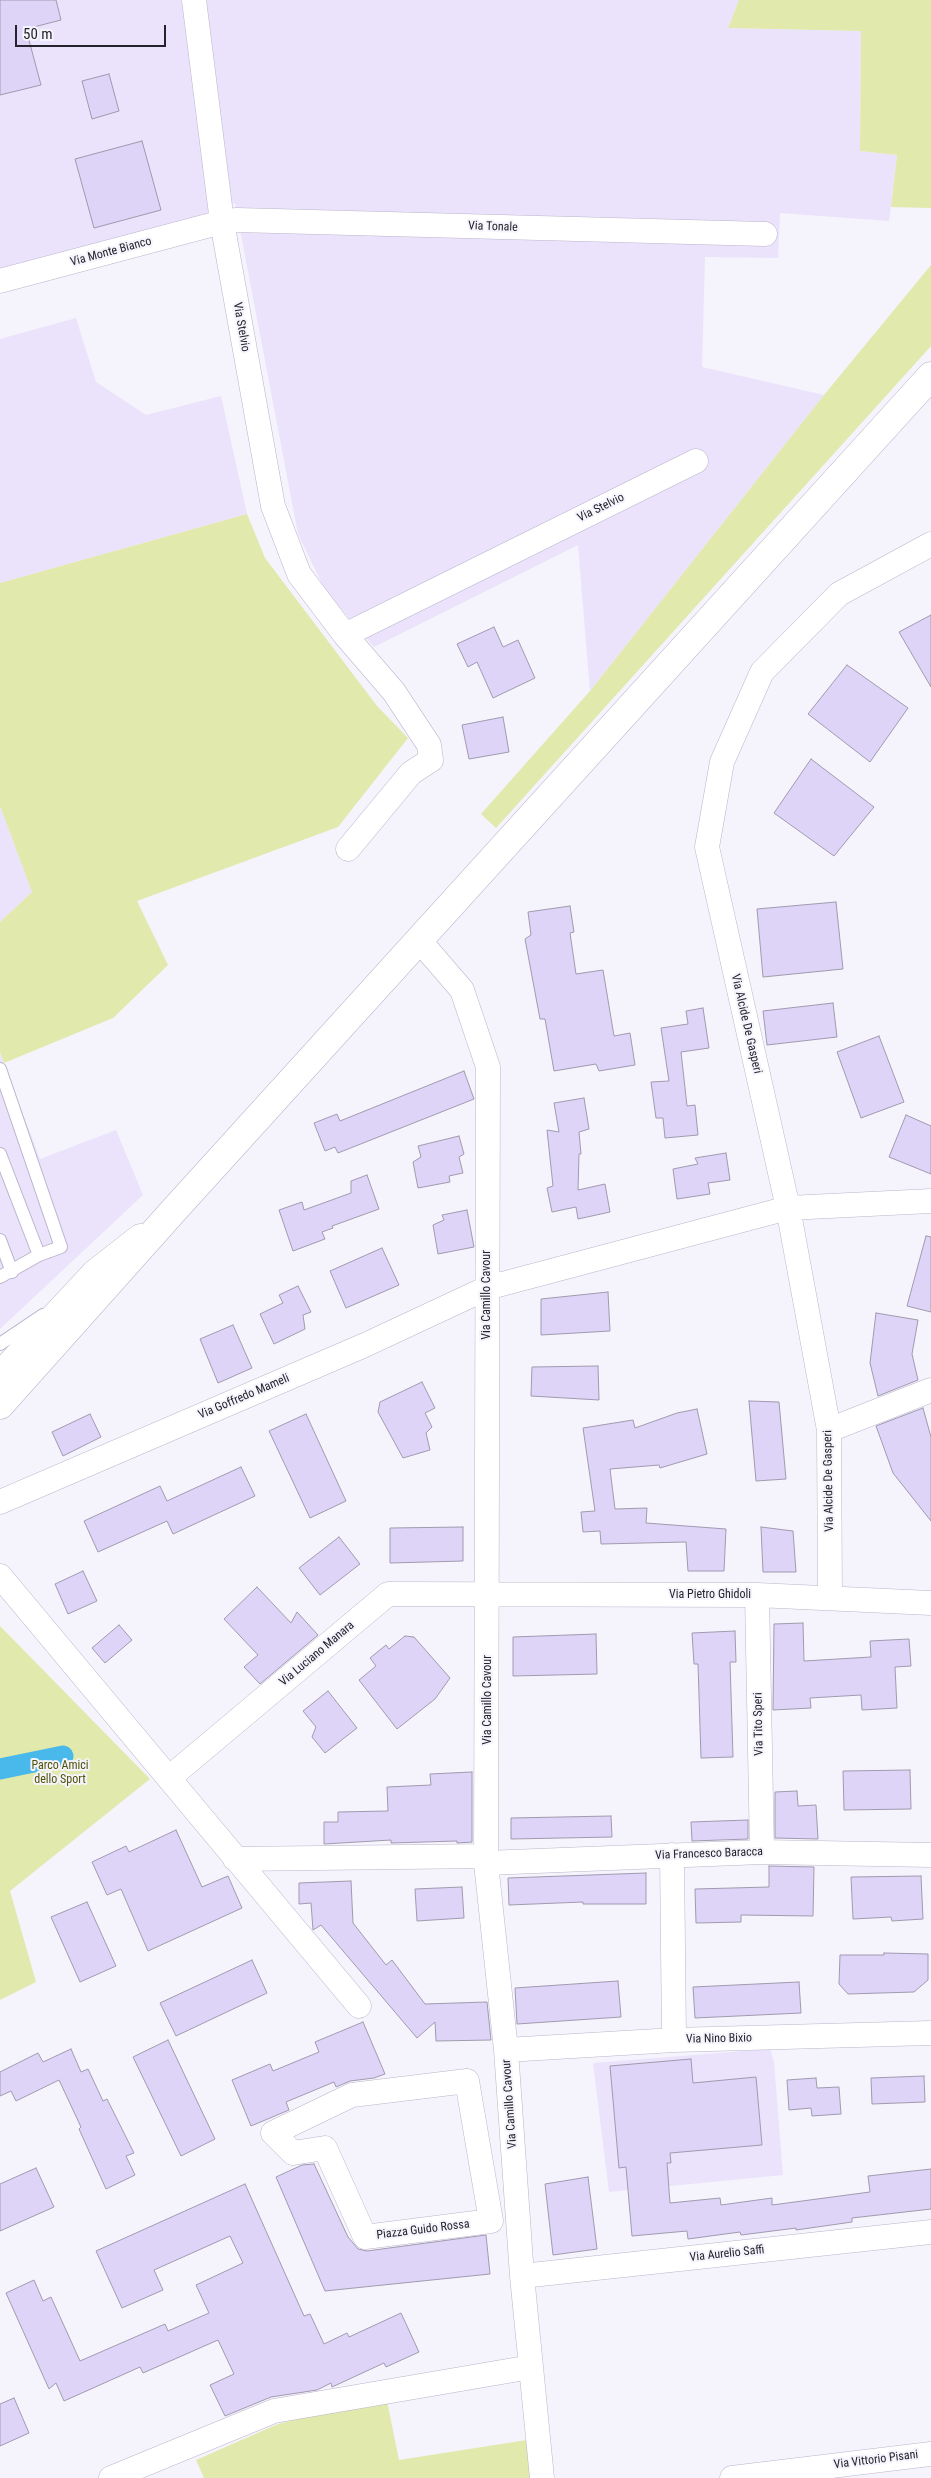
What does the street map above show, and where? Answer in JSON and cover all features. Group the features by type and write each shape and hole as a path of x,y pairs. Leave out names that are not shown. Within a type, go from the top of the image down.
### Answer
{"main road":[{"path":"0,1405 175,1209 931,376"}],"street":[{"name":"Via Stelvio","path":"194,0 222,222 273,506 299,574 345,635 394,692 429,746 431,760 411,773 348,849"},
{"name":"Via Tonale","path":"222,222 237,220 766,234"},
{"name":"Via Monte Bianco","path":"0,281 222,222"},
{"name":"Via Stelvio","path":"345,635 696,461"},
{"name":"Via Alcide De Gasperi","path":"830,1597 829,1430 788,1208 707,848 722,762 762,672 839,594 931,544"},
{"name":"Via Camillo Cavour","path":"419,940 462,990 488,1066 486,1860 506,2050 522,2276 542,2478"},
{"name":"Via Goffredo Mameli","path":"0,1502 365,1345 487,1288 788,1208 931,1200"},
{"path":"0,1373 94,1272 175,1209"},
{"path":"829,1430 931,1390"},
{"path":"0,1576 359,2006"},
{"name":"Via Luciano Manara","path":"169,1778 388,1594 488,1594"},
{"name":"Via Pietro Ghidoli","path":"488,1594 757,1595 931,1603"},
{"name":"Via Tito Speri","path":"757,1595 762,1852"},
{"name":"Via Francesco Baracca","path":"235,1858 486,1860 762,1852 931,1855"},
{"path":"672,1855 674,2040"},
{"name":"Via Nino Bixio","path":"506,2050 674,2040 931,2034"},
{"name":"Piazza Guido Rossa","path":"467,2081 491,2221 365,2237 325,2148 293,2153 273,2133 352,2094 467,2081"},
{"name":"Via Aurelio Saffi","path":"522,2276 931,2232"},
{"path":"111,2478 274,2411 532,2368"},
{"name":"Via Vittorio Pisani","path":"732,2478 931,2454"}],"lane":[{"path":"0,1070 61,1247 39,1255 6,1274 0,1240"},
{"path":"0,1154 39,1255"},
{"path":"0,1344 79,1288"}],"shaded area":[{"path":"0,0 739,0 728,28 861,31 860,151 897,155 889,221 780,213 778,258 705,257 702,367 824,395 590,691 578,545 374,647 325,590 298,534 235,203 184,224 0,274"},
{"path":"76,318 96,382 146,415 221,396 247,514 0,583 0,339"},
{"path":"0,806 32,892 0,922"},
{"path":"0,1053 40,1159 116,1130 143,1195 0,1329"},
{"path":"770,2049 774,2062 783,2175 609,2192 593,2063"}],"green space":[{"path":"739,0 931,0 931,208 891,207 897,155 860,151 861,31 728,28"},
{"path":"931,265 931,346 496,828 481,814 590,691 824,395"},
{"path":"247,514 265,558 377,706 408,738 338,827 137,901 168,965 113,1018 4,1063 0,1052 0,922 32,892 0,806 0,583"},
{"name":"Parco Amici dello Sport","path":"0,1626 150,1779 10,1891 36,1982 0,2000"},
{"path":"387,2401 399,2460 527,2440 531,2478 204,2478 196,2460 278,2424 328,2411"}],"building":[{"path":"0,0 56,0 61,20 26,29 41,85 0,95"},
{"path":"109,74 119,111 92,119 82,81"},
{"path":"142,141 161,210 94,228 75,159"},
{"path":"931,615 931,687 899,632"},
{"path":"494,627 503,647 518,640 535,678 493,698 477,662 468,667 457,644"},
{"path":"847,665 908,708 870,762 808,714"},
{"path":"503,717 509,752 469,759 462,725"},
{"path":"811,759 874,807 834,856 774,813"},
{"path":"836,902 843,969 763,977 757,909"},
{"path":"570,906 574,932 570,933 576,974 603,970 614,1036 630,1033 635,1065 599,1071 596,1064 554,1071 545,1019 540,1019 525,939 531,935 528,912"},
{"path":"833,1003 837,1037 767,1045 763,1011"},
{"path":"703,1008 709,1048 681,1052 687,1106 695,1105 698,1135 665,1138 663,1118 656,1118 651,1082 669,1081 661,1028 688,1024 686,1011"},
{"path":"879,1036 904,1102 861,1118 837,1052"},
{"path":"464,1071 474,1099 338,1153 335,1147 325,1151 314,1123 337,1114 340,1121"},
{"path":"584,1098 589,1129 579,1132 581,1154 579,1154 578,1190 605,1184 610,1212 578,1219 576,1207 552,1212 547,1188 553,1186 547,1130 559,1132 554,1103"},
{"path":"906,1115 931,1126 931,1174 889,1157"},
{"path":"459,1136 464,1154 459,1157 463,1173 449,1176 450,1182 418,1188 413,1162 421,1157 418,1146"},
{"path":"726,1153 730,1180 708,1183 710,1194 677,1199 673,1169 698,1164 695,1158"},
{"path":"367,1175 379,1209 332,1226 333,1228 322,1232 325,1239 293,1251 279,1210 302,1202 304,1210 351,1193 351,1181"},
{"path":"467,1210 474,1247 438,1254 433,1225 444,1220 442,1215"},
{"path":"926,1236 931,1237 931,1312 907,1306"},
{"path":"382,1248 399,1285 346,1308 330,1271"},
{"path":"298,1286 311,1312 303,1315 305,1329 274,1344 260,1314 283,1303 279,1295"},
{"path":"608,1292 610,1331 541,1335 541,1299"},
{"path":"876,1313 918,1320 912,1354 918,1380 878,1396 870,1363"},
{"path":"233,1325 252,1368 218,1383 200,1339"},
{"path":"598,1366 599,1400 531,1396 532,1367"},
{"path":"422,1382 435,1408 425,1413 432,1427 426,1433 430,1450 403,1458 378,1412 380,1402"},
{"path":"749,1401 779,1402 786,1479 756,1481"},
{"path":"923,1408 931,1437 931,1521 893,1473 876,1426"},
{"path":"697,1409 707,1454 660,1468 659,1465 610,1469 615,1509 647,1508 646,1523 726,1529 724,1571 688,1571 686,1542 601,1544 600,1531 583,1532 581,1512 595,1511 583,1428 633,1420 635,1428 677,1413"},
{"path":"90,1414 101,1437 63,1456 52,1432"},
{"path":"306,1414 346,1501 310,1518 269,1431"},
{"path":"241,1467 255,1496 173,1534 167,1521 98,1552 84,1521 160,1486 167,1501"},
{"path":"463,1527 463,1561 390,1563 390,1528"},
{"path":"761,1527 793,1531 796,1572 763,1572"},
{"path":"339,1537 360,1564 320,1595 299,1568"},
{"path":"83,1571 97,1601 68,1614 55,1584"},
{"path":"257,1587 291,1623 297,1612 318,1635 260,1684 244,1667 258,1655 224,1619"},
{"path":"803,1623 804,1661 871,1657 870,1641 909,1639 911,1666 895,1667 897,1708 862,1710 861,1695 810,1698 811,1708 773,1710 774,1624"},
{"path":"119,1625 132,1640 105,1663 92,1648"},
{"path":"735,1631 736,1662 730,1662 733,1757 701,1758 698,1664 694,1664 692,1633"},
{"path":"596,1634 597,1674 513,1676 513,1637"},
{"path":"405,1636 414,1637 450,1678 435,1699 397,1729 359,1680 376,1666 370,1658 386,1645 389,1649"},
{"path":"328,1691 357,1728 325,1753 312,1737 316,1727 303,1711"},
{"path":"910,1770 911,1809 844,1810 843,1771"},
{"path":"472,1772 472,1842 391,1843 391,1840 324,1844 324,1822 338,1822 338,1812 388,1811 387,1787 431,1785 430,1774"},
{"path":"797,1791 798,1806 816,1805 818,1839 775,1838 775,1792"},
{"path":"611,1816 612,1837 511,1839 511,1818"},
{"path":"748,1820 748,1839 692,1841 691,1822"},
{"path":"176,1830 202,1887 228,1876 242,1908 148,1951 121,1889 107,1895 92,1862 126,1846 129,1852"},
{"path":"769,1866 814,1867 813,1916 741,1915 741,1922 696,1923 695,1889 769,1887"},
{"path":"646,1873 646,1904 583,1904 583,1902 509,1905 508,1878"},
{"path":"921,1876 923,1919 892,1921 891,1917 853,1919 851,1877"},
{"path":"351,1881 353,1923 386,1965 392,1960 425,2004 487,2002 491,2040 436,2041 435,2022 417,2038 321,1925 313,1930 311,1903 299,1904 299,1883"},
{"path":"462,1887 464,1918 417,1921 415,1889"},
{"path":"87,1902 116,1966 80,1982 51,1917"},
{"path":"884,1953 928,1954 928,1980 914,1992 848,1994 839,1984 840,1955 884,1955"},
{"path":"252,1960 267,1993 176,2036 160,2003"},
{"path":"618,1981 621,2017 517,2024 515,1988"},
{"path":"799,1982 801,2013 695,2018 693,1987"},
{"path":"363,2022 385,2074 374,2078 350,2081 336,2087 334,2082 286,2102 289,2110 251,2126 232,2080 270,2064 273,2071 319,2052 315,2042"},
{"path":"168,2040 215,2139 181,2156 133,2057"},
{"path":"71,2049 81,2072 88,2069 103,2101 107,2099 134,2153 126,2156 135,2175 106,2189 79,2129 81,2127 59,2080 16,2101 11,2091 0,2096 0,2072 38,2053 43,2062"},
{"path":"691,2059 693,2083 756,2077 762,2145 670,2153 671,2163 667,2163 670,2203 720,2198 721,2205 772,2198 772,2205 870,2192 868,2176 931,2169 931,2209 852,2218 852,2222 796,2230 796,2228 741,2235 740,2232 688,2239 687,2231 632,2236 626,2167 619,2168 610,2066"},
{"path":"924,2076 925,2102 872,2104 871,2078"},
{"path":"816,2078 817,2088 839,2087 841,2114 812,2116 811,2108 789,2110 787,2080"},
{"path":"314,2164 348,2237 358,2249 367,2251 486,2235 490,2274 325,2291 276,2177 302,2165"},
{"path":"36,2168 54,2207 0,2231 0,2184"},
{"path":"588,2177 597,2249 553,2255 545,2184"},
{"path":"245,2184 304,2316 310,2314 324,2344 347,2333 349,2337 401,2313 419,2352 386,2367 384,2363 332,2387 331,2383 317,2390 271,2397 225,2416 210,2385 234,2374 218,2340 143,2373 140,2367 64,2401 56,2383 49,2389 6,2293 34,2280 43,2301 51,2297 80,2361 165,2324 168,2331 209,2313 196,2285 243,2263 230,2236 154,2270 163,2290 122,2308 96,2251"},
{"path":"14,2398 29,2433 0,2446 0,2404"}],"waterway":[{"path":"0,1769 63,1756"}]}
